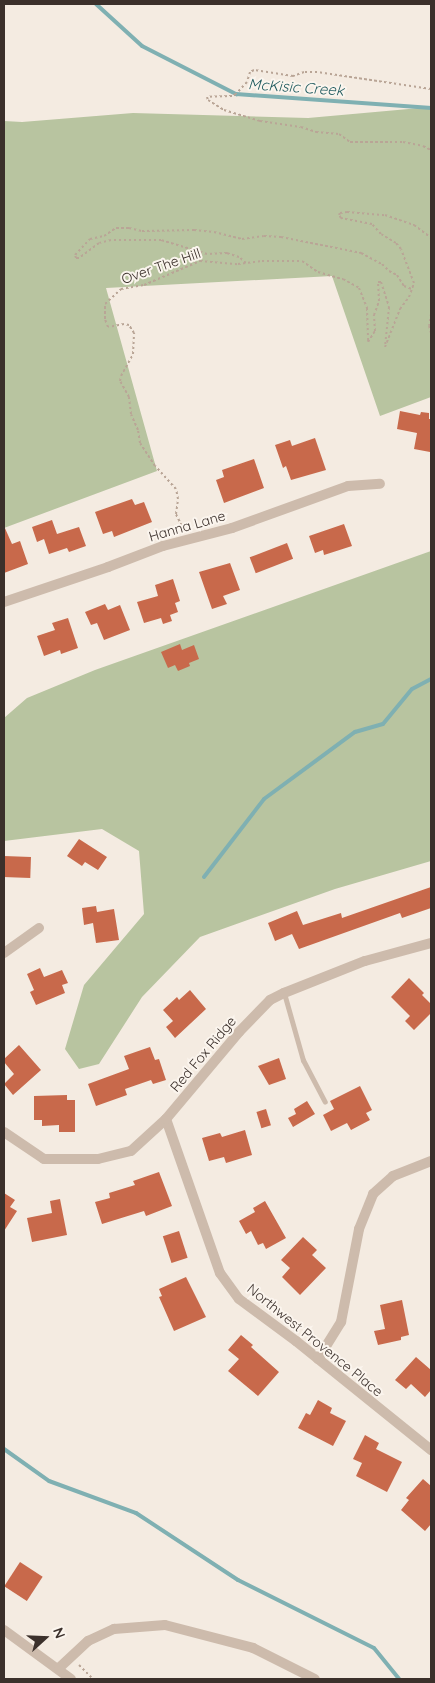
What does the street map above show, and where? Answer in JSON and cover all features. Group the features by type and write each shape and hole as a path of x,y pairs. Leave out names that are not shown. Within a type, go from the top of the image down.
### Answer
{"street":[{"name":"Hanna Lane","path":"4,602 108,567 163,546 232,528 348,486 380,484"},
{"path":"4,953 39,928"},
{"name":"Red Fox Ridge","path":"4,1132 8,1137 44,1159 98,1159 131,1151 166,1119 258,1011 284,992 365,961 431,943"},
{"name":"Northwest Provence Place","path":"166,1119 220,1273 240,1299 431,1450"},
{"path":"318,1359 341,1322 359,1229 374,1194 393,1176 431,1162"},
{"path":"58,1668 88,1641 114,1630 165,1625 253,1648 315,1679"},
{"path":"4,1630 71,1679"}],"lane":[{"path":"284,992 303,1060 325,1102"}],"path":[{"path":"431,89 316,72 304,72 293,76 254,70 250,72 247,82 236,94 232,96 207,97 208,100 224,110 260,121 302,127 316,132 339,134 350,142 403,142 423,146 431,150"},
{"path":"246,263 239,257 227,253 207,254 164,240 111,240 99,242 79,258 75,255 90,240 104,236 116,228 142,231 194,230 214,232 242,239 264,236 281,237 361,253 382,264 397,275 404,286 412,290 414,283 401,249 396,243 381,234 372,224 341,218 339,215 340,213 347,212 385,215 414,225 431,238"},
{"name":"Over The Hill","path":"188,540 176,514 178,499 176,489 155,466 140,443 138,430 131,414 129,397 120,381 135,349 132,329 124,324 112,328 108,327 104,310 106,304 121,289 144,285 200,261 246,263 302,261 318,272 352,283 358,288 367,308 368,342 375,331 374,315 380,301 378,282 382,282 389,307 386,347 400,309 412,290"},
{"path":"431,314 429,326 431,333"},
{"path":"72,1656 93,1679"}],"green space":[{"path":"431,107 431,397 380,416 332,276 106,288 157,471 4,528 4,121 22,122 133,113 308,118"},
{"path":"431,551 431,861 335,889 200,937 142,997 99,1064 79,1069 65,1049 84,985 144,914 139,851 102,829 4,841 4,718 27,698 95,670"}],"building":[{"path":"400,411 420,415 421,412 429,413 429,419 431,419 430,452 414,449 417,433 397,429"},
{"path":"315,438 326,470 291,480 286,466 283,468 275,445 290,440 292,446"},
{"path":"254,459 264,488 224,503 216,480 224,477 222,470"},
{"path":"132,499 135,505 144,502 152,522 114,537 112,531 103,534 95,512"},
{"path":"52,520 57,534 79,527 86,546 69,552 67,548 49,554 44,539 37,542 32,527"},
{"path":"344,524 352,546 324,555 323,550 315,553 309,536"},
{"path":"4,526 12,544 20,541 28,564 4,573"},
{"path":"287,543 293,559 256,573 250,557"},
{"path":"230,563 240,590 223,596 227,604 212,609 199,572"},
{"path":"173,579 180,601 175,603 178,612 170,615 172,621 163,624 161,618 144,623 137,602 158,596 155,585"},
{"path":"105,604 108,610 120,605 130,630 104,640 97,623 91,625 85,612"},
{"path":"68,618 78,648 61,654 60,650 44,656 37,636 55,630 52,623"},
{"path":"180,644 182,650 194,645 199,659 189,663 190,666 178,671 175,665 168,668 161,652"},
{"path":"79,839 107,857 98,870 85,862 82,866 67,856"},
{"path":"4,856 31,857 30,878 4,877"},
{"path":"431,887 431,908 402,918 400,913 299,949 292,934 275,941 268,923 297,911 303,925 341,913 342,918"},
{"path":"96,906 97,912 114,909 119,940 96,943 93,923 84,925 82,908"},
{"path":"40,968 44,977 62,970 68,983 62,985 65,993 36,1005 30,992 34,990 27,974"},
{"path":"409,978 424,993 422,995 431,1004 431,1013 414,1030 405,1021 410,1016 391,997"},
{"path":"190,990 206,1009 175,1038 166,1027 173,1021 163,1010 177,997 179,1000"},
{"path":"19,1045 41,1070 13,1095 4,1084 14,1074 4,1062 4,1059"},
{"path":"150,1047 155,1060 159,1059 166,1080 153,1084 151,1080 125,1089 127,1095 96,1106 88,1084 129,1069 124,1056"},
{"path":"279,1058 286,1079 269,1085 258,1066"},
{"path":"360,1086 372,1110 366,1113 370,1120 351,1130 347,1123 331,1131 323,1115 334,1109 330,1101"},
{"path":"67,1095 67,1100 75,1100 75,1132 59,1132 59,1125 42,1126 42,1120 34,1120 34,1096"},
{"path":"307,1101 315,1114 293,1127 288,1118 296,1114 294,1109"},
{"path":"266,1109 271,1125 261,1128 256,1112"},
{"path":"245,1130 252,1155 226,1163 224,1157 209,1161 202,1138 220,1133 222,1137"},
{"path":"159,1172 172,1206 146,1216 144,1211 102,1224 95,1202 110,1198 109,1193 135,1185 133,1181"},
{"path":"4,1193 15,1200 10,1207 17,1211 4,1231"},
{"path":"60,1199 67,1235 32,1242 27,1218 52,1213 50,1201"},
{"path":"265,1201 286,1238 266,1249 263,1243 258,1245 251,1231 246,1234 239,1221 255,1212 253,1208"},
{"path":"179,1231 188,1258 171,1263 163,1236"},
{"path":"303,1237 317,1250 312,1255 326,1268 300,1295 282,1277 290,1268 281,1260"},
{"path":"186,1277 206,1317 174,1331 159,1297 162,1296 159,1289"},
{"path":"402,1300 409,1335 401,1337 401,1340 378,1345 374,1331 385,1329 380,1305"},
{"path":"241,1335 253,1345 251,1347 279,1372 258,1396 228,1371 239,1359 228,1350"},
{"path":"416,1357 431,1370 431,1390 425,1397 411,1384 406,1389 395,1380"},
{"path":"318,1400 332,1408 330,1413 346,1421 333,1446 298,1428 306,1413 310,1415"},
{"path":"365,1435 379,1443 376,1449 402,1462 387,1492 356,1476 362,1463 353,1459"},
{"path":"423,1479 431,1486 431,1524 425,1531 401,1510 409,1500 406,1498"},
{"path":"20,1562 43,1577 27,1601 4,1586"}],"waterway":[{"name":"McKisic Creek","path":"96,4 142,46 236,94 431,108"},
{"path":"204,877 264,799 355,732 383,724 412,689 431,679"},
{"path":"4,1449 49,1481 136,1513 238,1580 374,1648 399,1679"}]}
